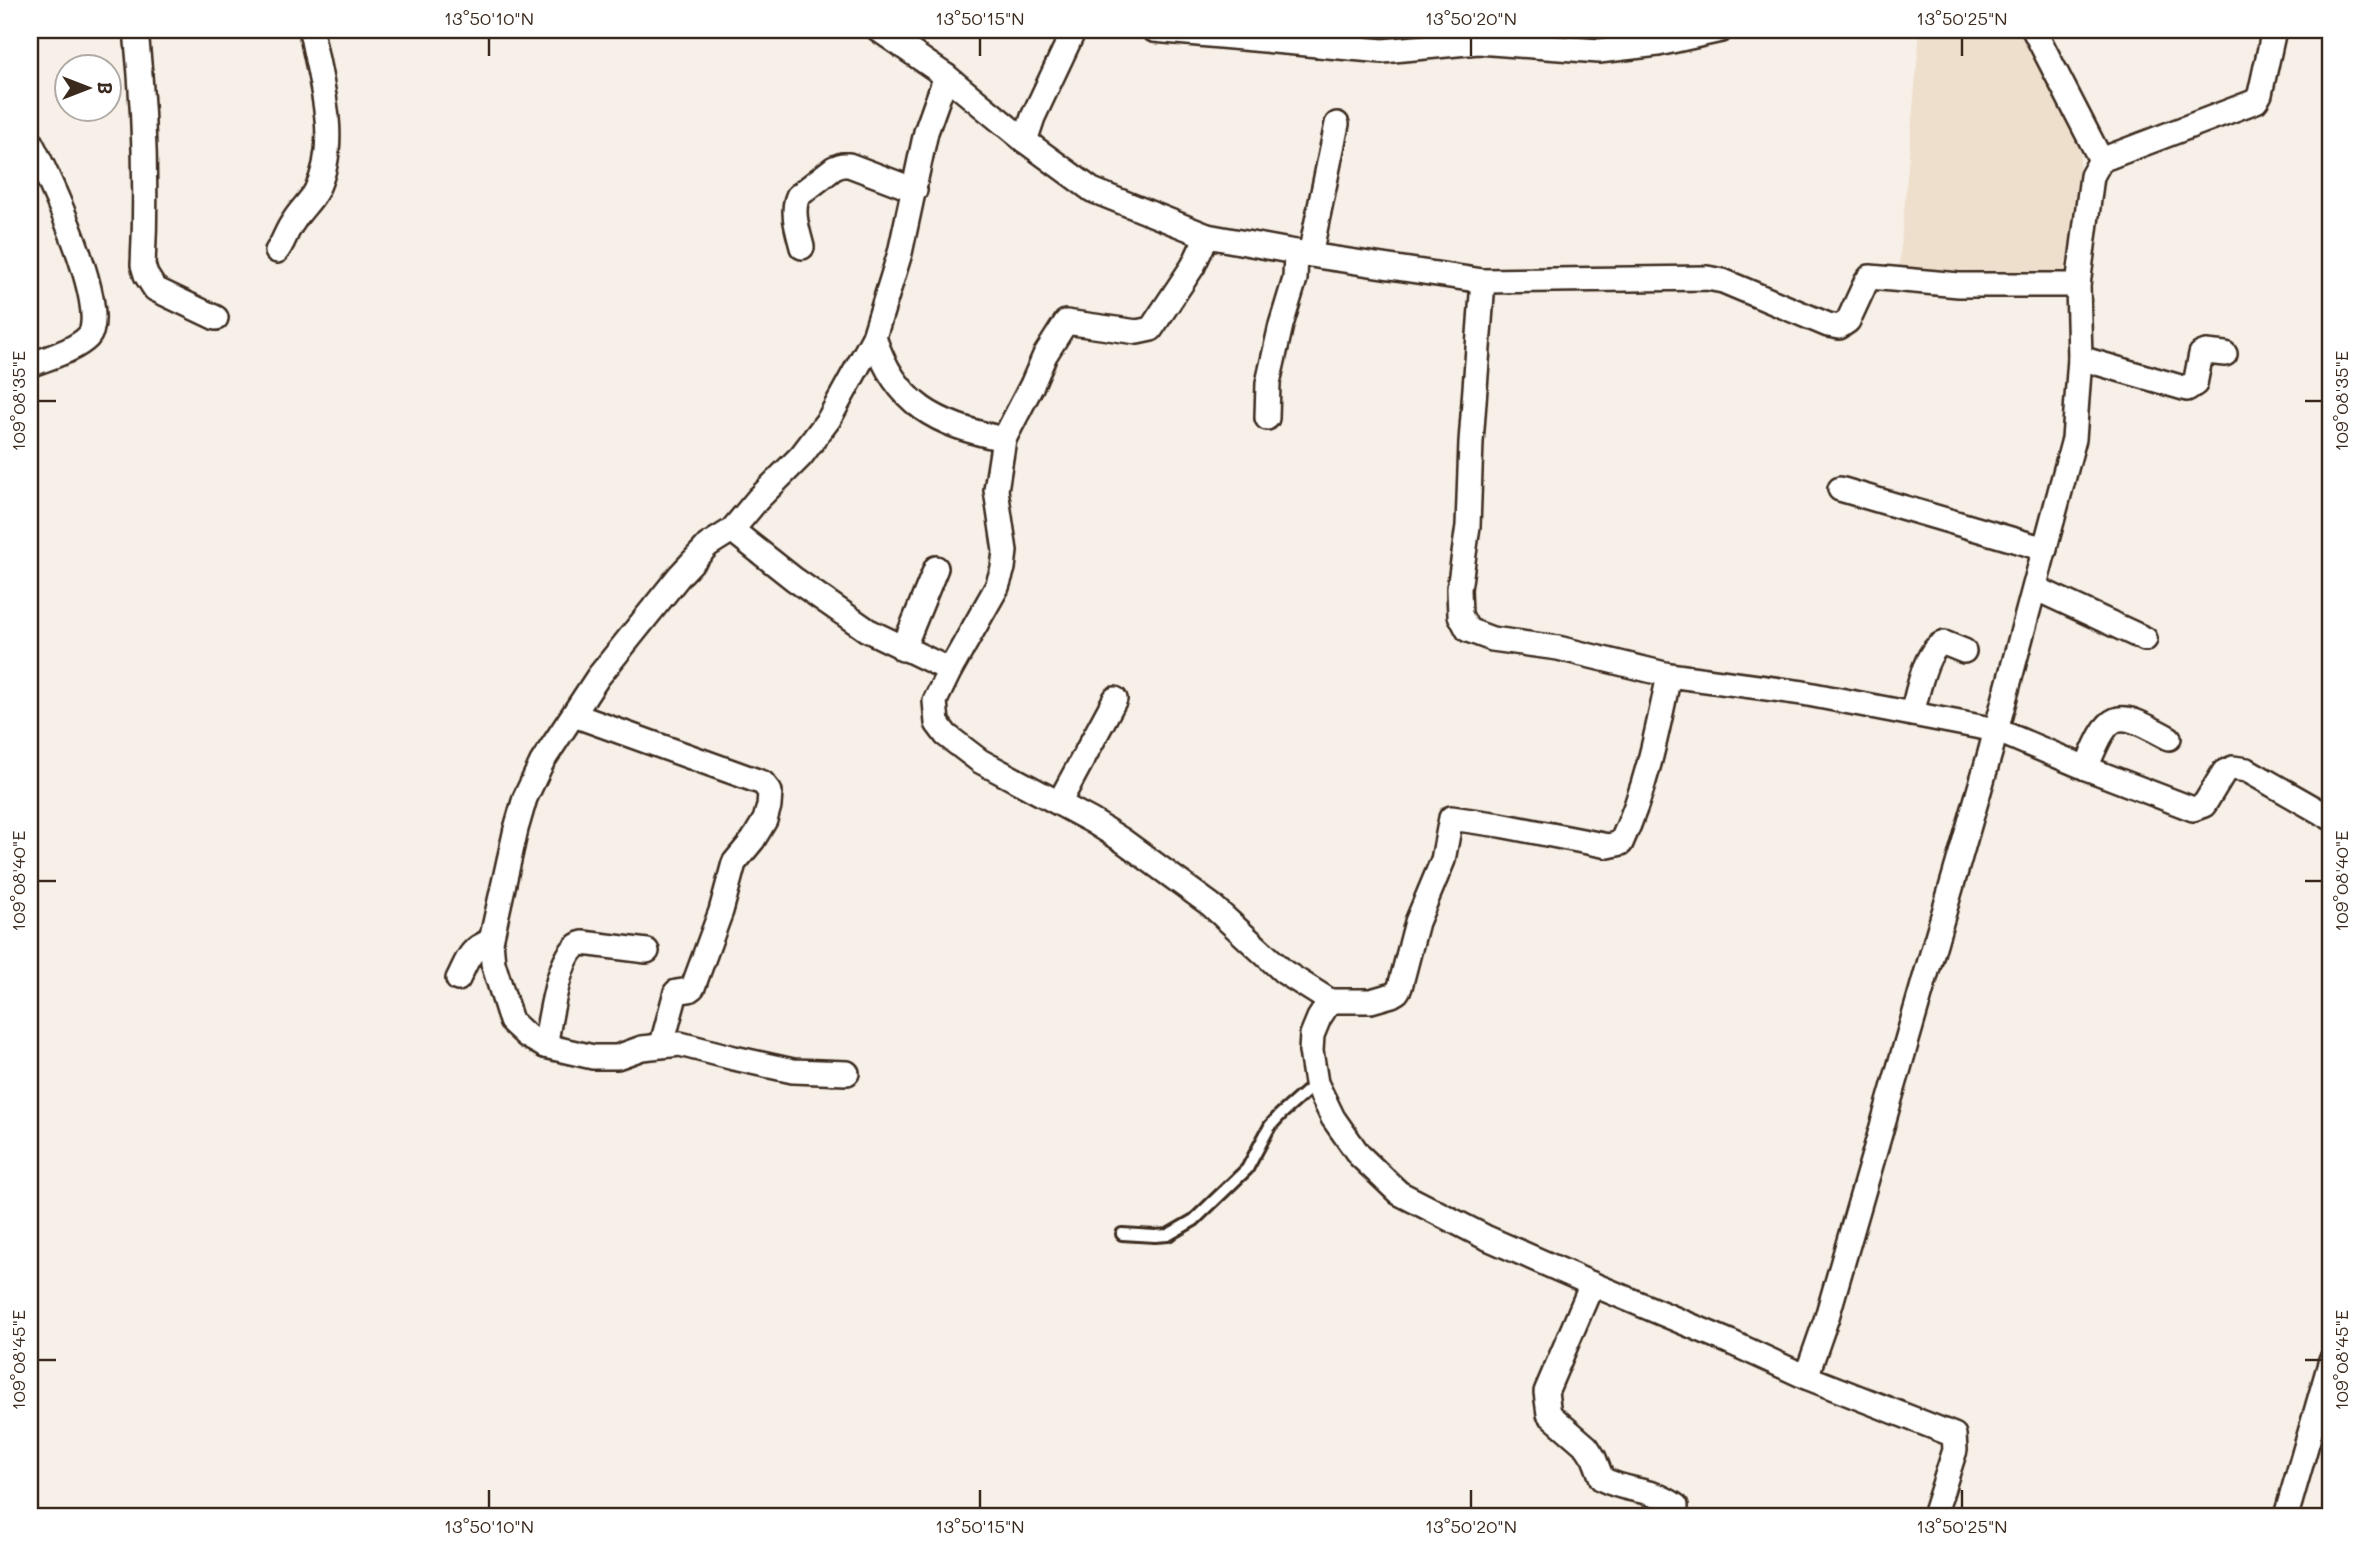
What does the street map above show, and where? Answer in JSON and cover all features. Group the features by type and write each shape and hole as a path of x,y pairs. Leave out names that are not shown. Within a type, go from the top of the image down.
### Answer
{"street":[{"path":"136,30 144,163 143,265 155,289 216,317"},
{"path":"277,251 293,220 316,192 325,162 327,135 324,100 311,30"},
{"path":"1025,141 1033,117 1074,30"},
{"path":"1154,30 1383,51 1478,42 1599,51 1658,44 1721,30"},
{"path":"2034,30 2101,160"},
{"path":"1806,1377 1827,1317 1996,730 2074,439 2080,358 2078,285 2092,176 2101,160 2256,101 2260,94 2274,30"},
{"path":"886,32 946,76 1025,141 1093,190 1207,236 1483,281 1707,278 1723,281 1828,326 1839,327 1848,321 1866,282 1871,277 1959,285 2078,285"},
{"path":"847,1073 793,1070 680,1044 662,1044 617,1057 593,1057 545,1046 527,1036 511,1021 493,963 491,941 504,876 525,798 542,762 598,677 680,575 708,545 732,530 758,499 801,456 829,419 874,337 891,287 926,132 946,76"},
{"path":"1267,418 1269,383 1281,326 1337,124"},
{"path":"30,141 40,184 84,273 94,324 88,337 76,345 30,365"},
{"path":"802,247 795,203 798,196 834,168 849,165 915,190"},
{"path":"1207,236 1193,266 1152,329 1137,332 1070,321 1063,323 1045,355 1004,439 996,489 1006,551 997,587 935,701 937,723 946,735 980,761 1122,840 1210,905 1284,972 1330,1001 1371,1001 1397,992 1417,922 1443,860 1451,818 1608,846 1621,843 1633,818 1652,757 1669,675"},
{"path":"1483,281 1471,442 1468,526 1459,589 1460,615 1468,630 1492,639 1558,648 1669,675 1803,693 1996,730 2193,809 2204,805 2224,772 2233,768 2247,770 2331,818"},
{"path":"874,337 882,362 914,402 929,414 979,434 1004,439"},
{"path":"2080,358 2187,389 2195,383 2201,354 2206,352 2225,355"},
{"path":"1840,489 2045,549"},
{"path":"732,530 794,579 867,630 950,670"},
{"path":"903,649 936,568"},
{"path":"2035,588 2145,639"},
{"path":"1912,714 1922,673 1937,647 1944,643 1964,650"},
{"path":"1059,803 1115,699"},
{"path":"573,715 763,783 770,792 765,820 734,863 721,911 693,987 676,992 662,1044"},
{"path":"2086,768 2101,732 2113,719 2126,717 2169,738"},
{"path":"458,979 471,952 491,941"},
{"path":"545,1046 560,978 568,954 575,944 647,951"},
{"path":"1330,1001 1312,1035 1311,1051 1316,1083 1333,1118 1359,1155 1399,1193 1485,1237 1592,1284 1806,1377 1954,1435 1955,1450 1934,1516"},
{"path":"1592,1284 1546,1392 1549,1414 1587,1447 1602,1479 1618,1488 1647,1491 1663,1496 1676,1506"},
{"path":"2286,1516 2331,1360"}],"lane":[{"path":"1122,1234 1168,1235 1194,1220 1247,1169 1270,1126 1316,1083"}],"shaded area":[{"path":"1920,30 2025,30 2081,154 2065,274 1899,268"}]}
